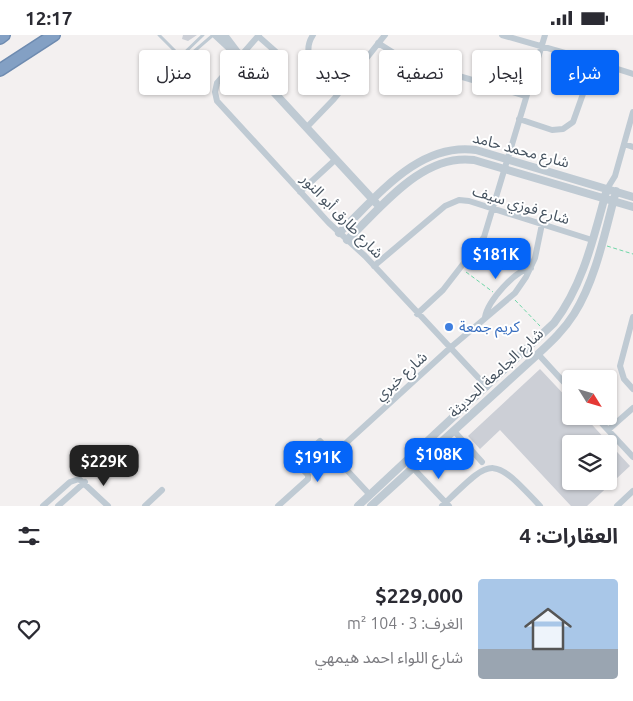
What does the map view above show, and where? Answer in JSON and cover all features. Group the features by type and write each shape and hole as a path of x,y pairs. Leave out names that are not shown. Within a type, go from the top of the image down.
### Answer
{"highway":[{"path":"0,38 4,35"},
{"path":"0,71 54,35"}],"street":[{"path":"224,35 236,50"},
{"path":"308,50 313,35"},
{"path":"369,55 385,35"},
{"path":"502,35 555,50"},
{"path":"417,314 437,297 482,241 544,35"},
{"path":"212,36 233,50"},
{"path":"243,50 259,36 274,50"},
{"path":"378,43 404,60 526,96"},
{"path":"619,70 633,74"},
{"name":"شارع طارق أبو النور","path":"220,79 217,83 215,96 300,192 374,266 487,387"},
{"path":"277,95 381,208"},
{"path":"307,127 337,95"},
{"path":"519,119 552,130 564,129 573,122 583,95"},
{"name":"شارع الجامعة الحديثة","path":"358,506 546,332 562,313 578,285 607,189 615,176 633,111"},
{"path":"624,144 633,147"},
{"name":"شارع محمد حامد","path":"339,233 411,167 425,157 442,151 468,149 507,158 633,197"},
{"path":"300,192 336,159"},
{"name":"شارع محمد حامد","path":"347,240 417,175 437,163 467,159 504,168 633,207"},
{"name":"شارع الجامعة الحديثة","path":"371,506 538,354 570,320 588,286 616,191 615,176"},
{"name":"شارع فوزي سيف","path":"374,266 449,203 464,200 592,240"},
{"name":"شارع خيري","path":"334,455 450,348 511,296 531,268 539,247 542,224"},
{"name":"شارع خيري","path":"485,317 488,307 497,295 520,272 531,268"},
{"path":"562,313 570,320"},
{"path":"633,317 620,366 624,379 633,389"},
{"path":"538,354 562,380"},
{"path":"608,431 633,408"},
{"path":"603,425 633,457"},
{"path":"454,431 482,462"},
{"path":"278,506 308,479 308,476 298,462 311,448 321,441 370,495"},
{"path":"413,467 445,505 482,470 493,467 509,473 540,506"},
{"path":"43,506 72,480 79,479 108,506"},
{"path":"58,506 84,482"},
{"path":"144,506 162,490"},
{"path":"617,506 633,491"}],"lane":[{"path":"159,35 172,50"},
{"path":"188,50 205,35 212,36"},
{"path":"197,50 212,36"}],"path":[{"path":"601,244 633,254"},
{"path":"462,268 497,295"},
{"path":"511,296 546,332"}],"building":[{"path":"183,35 197,35 188,41 182,39"},
{"path":"540,369 562,392 562,425 592,425 601,435 562,435 562,490 604,490 587,506 571,506 500,430 480,449 468,436"},
{"path":"617,452 630,466 617,478"}],"place":[{"name":"كريم جمعة","path":"449,327"}]}
